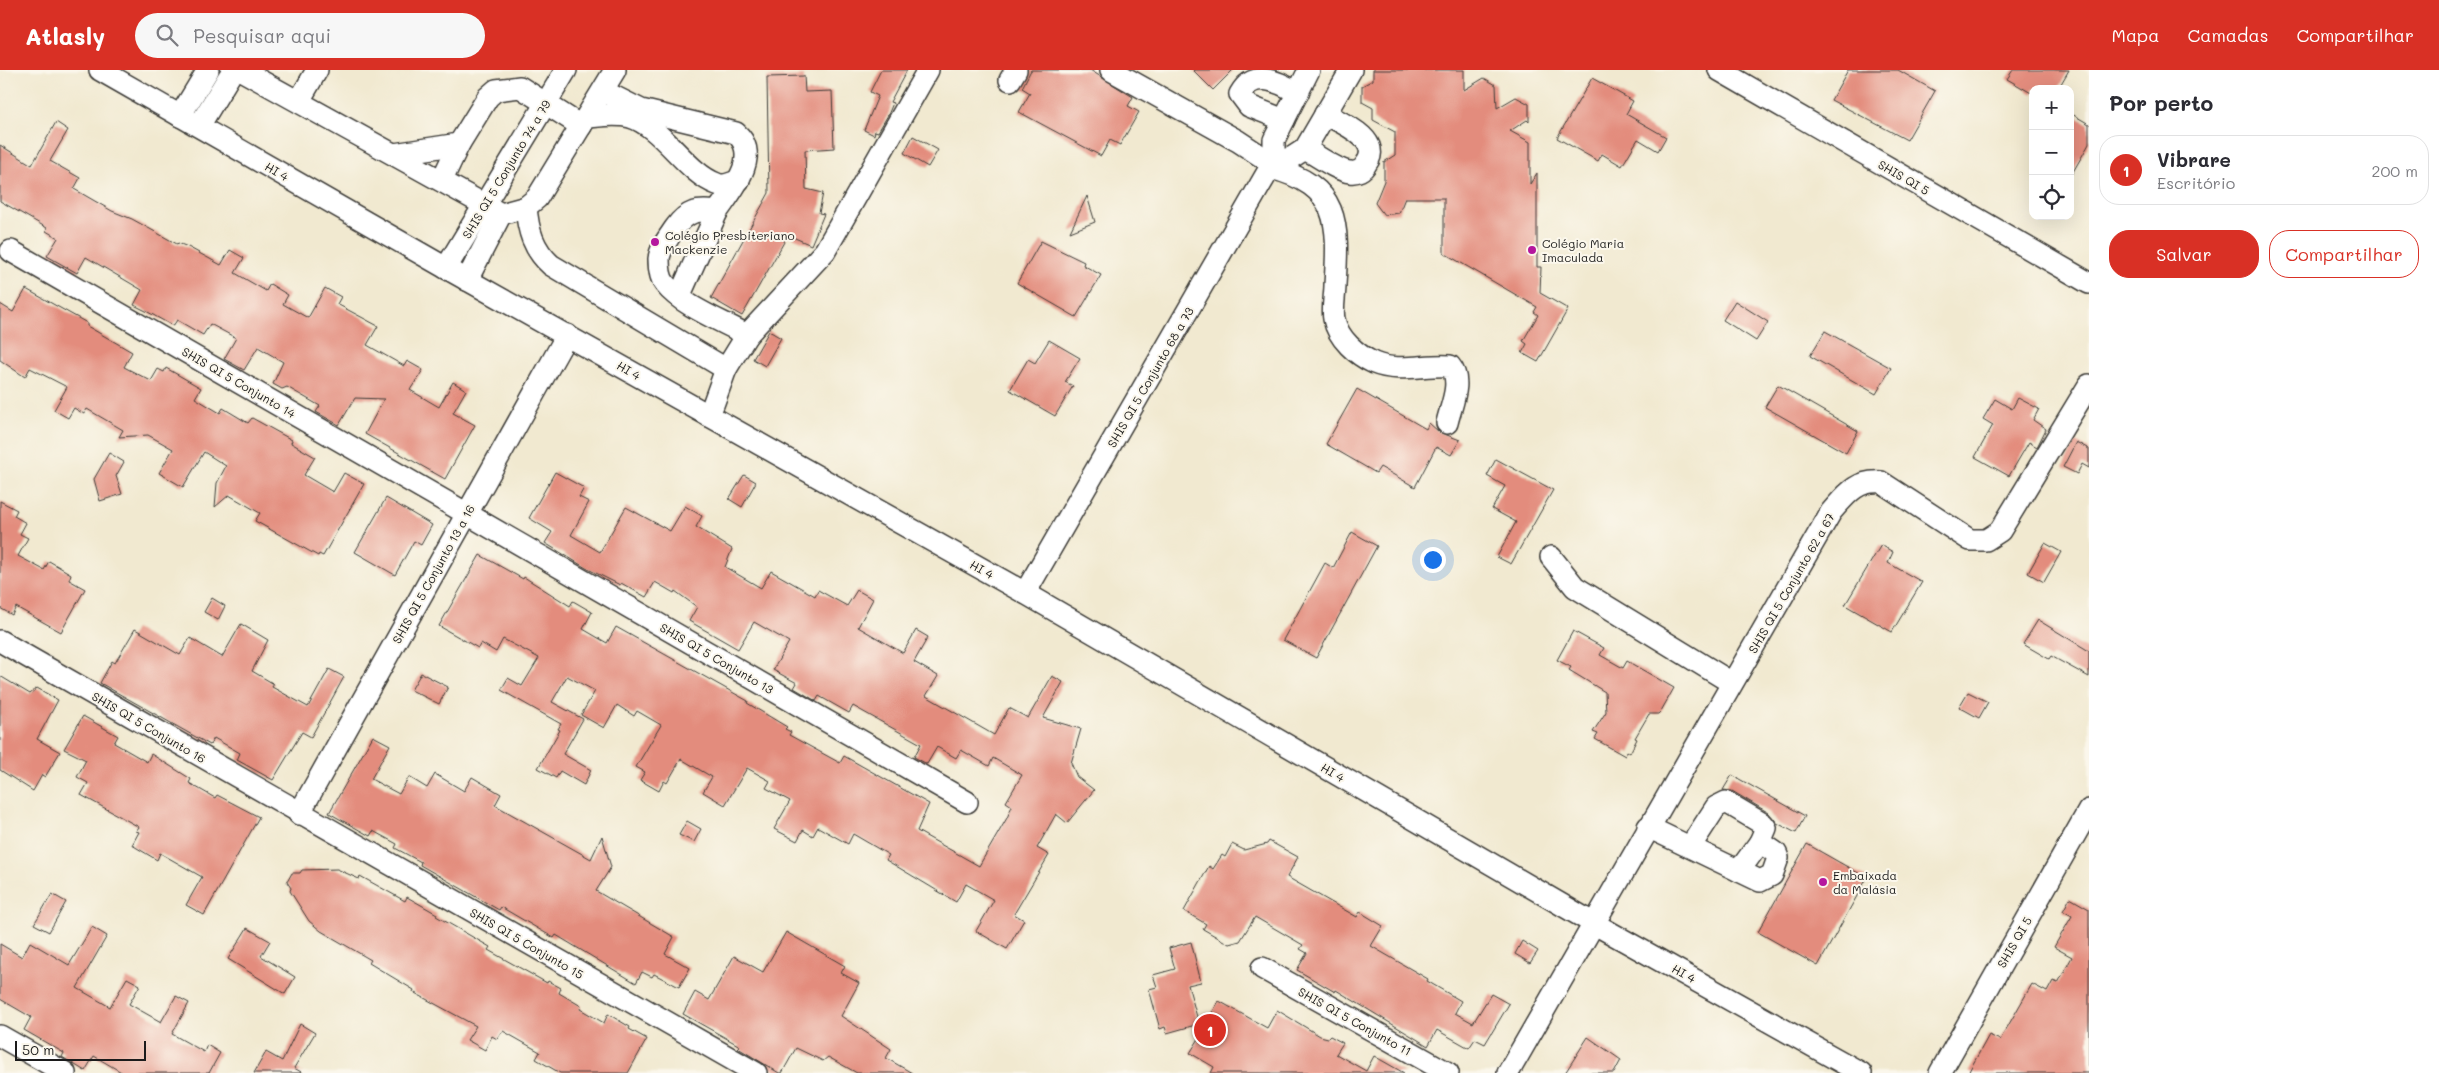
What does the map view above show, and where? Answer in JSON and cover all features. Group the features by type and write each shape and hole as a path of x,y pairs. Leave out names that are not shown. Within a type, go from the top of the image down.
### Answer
{"street":[{"name":"HI 4","path":"100,70 467,280 1025,593 1593,922 1861,1073"},
{"path":"180,116 208,70"},
{"path":"199,126 233,70"},
{"path":"241,70 493,209"},
{"path":"299,101 317,70"},
{"name":"SHIS QI 5 Conjunto 74 a 79","path":"467,280 493,209 545,105 566,70"},
{"path":"615,70 604,91 537,198 526,208 528,227 533,242 541,256 551,265 726,369"},
{"path":"709,416 726,369 747,334 825,251 928,70"},
{"path":"1111,70 1238,141 1273,164 1307,181 1320,193 1335,217 1334,319 1341,335 1352,350 1376,363 1402,369 1450,366 1458,380 1447,423"},
{"path":"1273,164 1274,140 1309,70"},
{"path":"1273,164 1290,158 1305,149 1351,70"},
{"name":"SHIS QI 5","path":"1719,70 2089,283"},
{"path":"1284,120 1249,106 1240,94 1245,81 1255,74 1263,73 1298,93"},
{"path":"442,180 459,144 488,97 496,90 520,87 545,105 584,122 615,115 640,115 736,133 743,139 746,162 738,180 717,212 679,297"},
{"path":"604,91 640,115 694,169 718,185 729,184 738,180"},
{"path":"1305,149 1348,172 1356,172 1364,168 1370,158 1371,150 1366,140 1356,131 1325,114"},
{"path":"394,154 459,144"},
{"name":"SHIS QI 5 Conjunto 68 a 73","path":"1025,593 1273,164"},
{"name":"SHIS QI 5 Conjunto 74 a 79","path":"446,268 493,209 526,208"},
{"path":"717,212 702,210 690,212 682,219 665,243 659,257 660,274 664,283 679,297 747,334"},
{"name":"SHIS QI 5 Conjunto 14","path":"12,251 467,513"},
{"name":"SHIS QI 5 Conjunto 13 a 16","path":"299,814 567,335"},
{"name":"SHIS QI 5 Conjunto 62 a 67","path":"1508,1073 1593,922 1831,512 1852,490 1866,481 1881,482 1970,540 1986,540 2000,530 2089,385"},
{"name":"SHIS QI 5 Conjunto 13","path":"467,513 967,802"},
{"path":"1551,556 1575,587 1732,683"},
{"name":"SHIS QI 5 Conjunto 16","path":"0,641 299,814"},
{"path":"1690,846 1716,807 1726,802 1763,824 1766,828 1760,842 1739,871"},
{"name":"SHIS QI 5","path":"1940,1073 2089,810"},
{"name":"SHIS QI 5 Conjunto 15","path":"299,814 756,1073"},
{"path":"1648,827 1760,882 1772,875 1778,858 1776,853 1760,842"},
{"name":"SHIS QI 5 Conjunto 11","path":"1262,968 1448,1073"},
{"path":"0,1036 65,1073"}],"building":[{"path":"881,70 907,70 890,102 893,103 888,115 878,132 875,131 874,135 864,130 878,96 870,92"},
{"path":"1031,70 1090,70 1133,97 1128,106 1139,112 1120,145 1110,140 1101,156 1019,112 1030,93 1022,88"},
{"path":"1193,70 1233,70 1213,90"},
{"path":"1373,70 1464,70 1464,90 1484,78 1496,85 1497,108 1516,97 1529,104 1529,122 1527,120 1510,131 1530,142 1530,184 1537,173 1537,267 1541,267 1540,293 1568,309 1538,362 1522,353 1527,344 1523,341 1538,315 1534,312 1537,307 1444,253 1444,198 1405,198 1399,213 1384,215 1375,203 1384,181 1384,162 1395,155 1395,132 1373,120 1373,108 1362,102 1362,86 1373,80"},
{"path":"1848,70 1898,70 1935,91 1907,140 1831,100"},
{"path":"2013,70 2069,70 2060,85 2029,85 2029,92 2007,79"},
{"path":"804,76 805,92 832,91 834,148 805,150 806,189 823,193 819,213 824,214 811,245 788,235 742,316 711,298 769,193 767,77"},
{"path":"1592,78 1633,101 1626,114 1666,137 1658,151 1638,139 1622,166 1602,154 1598,161 1557,138"},
{"path":"2074,115 2089,124 2089,144 2074,170"},
{"path":"56,122 68,130 50,161 80,178 74,189 112,211 132,219 177,244 188,247 221,265 230,250 244,258 235,273 266,291 270,284 288,295 283,304 308,318 325,288 341,297 337,304 378,326 367,345 404,366 407,361 423,370 410,390 439,407 453,382 466,390 453,413 475,425 445,479 365,434 384,399 355,398 339,425 316,412 320,406 287,387 282,389 273,384 283,362 258,347 244,370 224,359 236,338 210,324 203,335 177,320 173,326 134,305 142,290 86,257 77,273 47,256 58,238 46,231 47,228 0,201 0,145 32,165"},
{"path":"913,136 938,150 928,167 904,153"},
{"path":"1087,196 1095,222 1070,232"},
{"path":"1041,241 1084,262 1083,265 1101,275 1076,317 1017,283"},
{"path":"26,289 87,323 87,326 132,352 124,367 151,381 158,369 164,372 166,368 201,388 195,398 220,413 223,408 248,423 252,418 292,440 291,443 315,457 304,475 333,492 344,473 364,484 323,556 319,554 318,556 255,521 260,513 229,495 215,507 217,483 226,466 204,452 183,487 159,473 173,449 148,435 119,437 123,430 87,409 84,414 74,408 68,418 54,410 67,387 30,368 25,377 0,360 0,304 13,312"},
{"path":"1735,301 1768,322 1756,341 1723,320"},
{"path":"769,331 781,338 765,366 753,359"},
{"path":"1825,331 1891,368 1876,394 1810,356"},
{"path":"1049,340 1080,358 1065,382 1073,386 1055,416 1010,390 1028,359 1035,363"},
{"path":"1778,385 1858,431 1846,453 1765,407"},
{"path":"1357,389 1426,429 1429,423 1439,432 1460,440 1451,455 1436,447 1415,487 1380,467 1376,473 1326,444"},
{"path":"2018,398 2039,409 2033,420 2046,429 2037,447 2029,442 2009,476 1975,457 1993,425 1983,419 1995,399 2012,409"},
{"path":"2076,442 2089,449 2089,468 2082,464 2077,474 2063,467"},
{"path":"109,453 124,462 116,476 122,494 100,501 94,479"},
{"path":"1496,459 1553,490 1511,564 1497,557 1516,522 1492,509 1505,486 1487,476"},
{"path":"555,472 584,488 579,497 589,502 571,535 600,552 626,507 670,531 685,506 702,516 696,527 732,549 725,567 761,588 771,571 815,596 818,590 847,606 857,590 873,599 858,627 903,653 916,630 928,637 914,662 938,676 926,696 994,735 1009,708 1028,718 1052,676 1063,682 1043,718 1081,729 1071,763 1077,777 1094,790 1067,823 1056,814 1037,848 1049,855 1014,914 1024,920 1007,949 976,931 994,900 966,884 956,902 886,860 889,855 853,834 848,844 818,827 813,836 803,830 797,841 774,829 790,801 766,788 770,781 747,768 725,805 703,792 712,777 681,759 667,783 664,781 659,791 640,780 645,772 636,767 661,725 637,711 634,716 617,705 604,728 581,715 595,691 567,676 552,702 583,719 563,754 591,770 584,785 560,771 556,778 538,768 560,730 558,729 561,724 501,690 508,678 522,686 539,658 503,639 496,652 481,643 478,648 439,626 480,555 523,579 524,577 570,606 573,601 592,612 583,629 607,643 616,627 748,701 747,703 787,727 785,729 791,732 789,735 840,763 844,756 929,804 917,831 979,866 1007,818 1012,806 1006,802 1022,775 993,758 989,766 961,750 956,758 937,747 927,764 914,757 921,744 853,706 849,713 819,696 816,701 794,688 797,683 773,670 789,642 754,622 738,649 689,621 697,607 675,591 674,593 655,582 646,597 621,583 620,585 586,568 545,543 552,532 529,518"},
{"path":"744,475 756,482 742,507 729,499"},
{"path":"386,498 432,525 421,545 414,541 395,575 355,552"},
{"path":"0,501 17,510 14,516 26,523 20,534 28,538 18,556 44,570 49,561 71,574 69,580 85,589 61,632 16,607 12,615 0,608"},
{"path":"1352,532 1377,546 1316,658 1283,640 1325,563 1333,568"},
{"path":"2045,543 2061,552 2044,582 2028,573"},
{"path":"1881,545 1893,552 1888,563 1922,582 1892,632 1845,605"},
{"path":"212,598 225,606 218,620 204,612"},
{"path":"2038,620 2089,651 2089,677 2051,656 2049,659 2023,644"},
{"path":"241,624 268,640 252,671 274,684 272,687 308,707 329,669 344,677 311,737 302,732 273,780 237,760 240,753 214,738 210,745 100,683 112,661 115,663 135,629 180,655 190,638 222,657"},
{"path":"1573,631 1604,648 1600,655 1623,668 1627,661 1674,688 1661,711 1658,714 1649,714 1635,738 1637,739 1630,753 1627,751 1625,756 1595,739 1598,734 1593,732 1606,712 1605,692 1569,670 1571,667 1557,660"},
{"path":"421,673 448,687 439,704 411,690"},
{"path":"0,676 30,694 37,688 58,700 37,739 60,752 45,777 42,775 33,791 0,770"},
{"path":"1968,692 1988,702 1979,718 1959,707"},
{"path":"83,716 118,736 114,743 147,762 151,754 191,779 189,783 215,798 217,795 259,817 204,915 186,905 202,877 160,853 157,860 132,845 139,832 136,831 139,827 81,795 88,783 77,777 86,760 64,749"},
{"path":"373,736 390,745 371,779 399,794 409,777 427,788 435,774 464,791 472,777 501,794 495,805 591,859 602,836 611,867 596,891 674,937 665,954 690,968 679,987 654,974 652,977 642,972 636,983 556,935 554,938 501,907 499,910 420,865 421,862 395,848 397,844 373,831 370,836 329,813"},
{"path":"1732,775 1805,816 1796,833 1777,823 1769,813 1732,791 1723,790"},
{"path":"687,821 701,829 694,842 679,835"},
{"path":"1269,841 1298,857 1287,877 1357,917 1360,912 1383,926 1371,946 1428,979 1427,981 1461,1001 1455,1013 1473,1023 1491,994 1509,1004 1485,1044 1475,1039 1469,1048 1437,1030 1428,1046 1336,990 1335,992 1297,970 1307,953 1300,949 1303,945 1255,917 1240,941 1229,944 1203,929 1206,924 1184,911 1209,866 1213,869 1222,855 1225,857 1232,844 1244,850 1267,844"},
{"path":"1807,844 1867,878 1818,966 1758,932"},
{"path":"337,869 359,879 360,876 405,901 407,897 437,914 436,916 490,947 488,950 547,983 548,981 561,988 559,993 581,1006 580,1009 604,1023 608,1014 630,1027 629,1029 647,1039 628,1073 560,1073 536,1059 540,1052 503,1031 497,1039 492,1036 485,1050 467,1040 476,1026 413,992 414,990 369,963 371,960 321,931 309,921 290,891 291,888 287,882 292,873 300,873 302,870"},
{"path":"52,894 66,902 49,932 34,924"},
{"path":"2070,898 2089,909 2089,1073 1968,1073 1989,1035 2000,1040 2032,984 2047,992 2053,981 2058,983 2072,957 2054,947 2072,916 2063,911"},
{"path":"92,927 107,936 77,988 110,1007 127,978 140,985 129,1004 161,1022 176,996 189,1003 172,1034 204,1052 207,1045 220,1053 209,1073 123,1073 94,1056 85,1071 62,1057 64,1053 24,1030 31,1017 0,999 0,944 22,957 30,942 69,965"},
{"path":"247,928 270,941 261,956 295,977 285,994 228,959"},
{"path":"786,932 845,966 841,973 859,983 841,1016 891,1049 886,1058 912,1073 857,1073 828,1057 823,1061 796,1048 782,1073 779,1073 738,1048 740,1046 683,1014 695,992 709,1000 734,956 763,972"},
{"path":"1522,941 1538,951 1530,963 1515,954"},
{"path":"1191,942 1201,982 1188,985 1199,1024 1167,1033 1165,1027 1160,1029 1149,989 1157,987 1153,975 1175,969 1169,948"},
{"path":"1219,1001 1267,1028 1277,1010 1320,1036 1328,1038 1330,1036 1343,1043 1336,1054 1366,1071 1374,1056 1404,1073 1211,1073 1214,1067 1190,1053 1210,1021 1206,1023"},
{"path":"300,1024 315,1033 294,1068 303,1073 254,1073 266,1052 282,1061"},
{"path":"1588,1037 1621,1060 1614,1073 1565,1073"}],"place":[{"name":"Colégio Presbiteriano Mackenzie","path":"655,242"},
{"name":"Colégio Maria Imaculada","path":"1532,250"},
{"name":"Embaixada da Malásia","path":"1823,882"},
{"name":"Vibrare","path":"1210,1030"}]}
